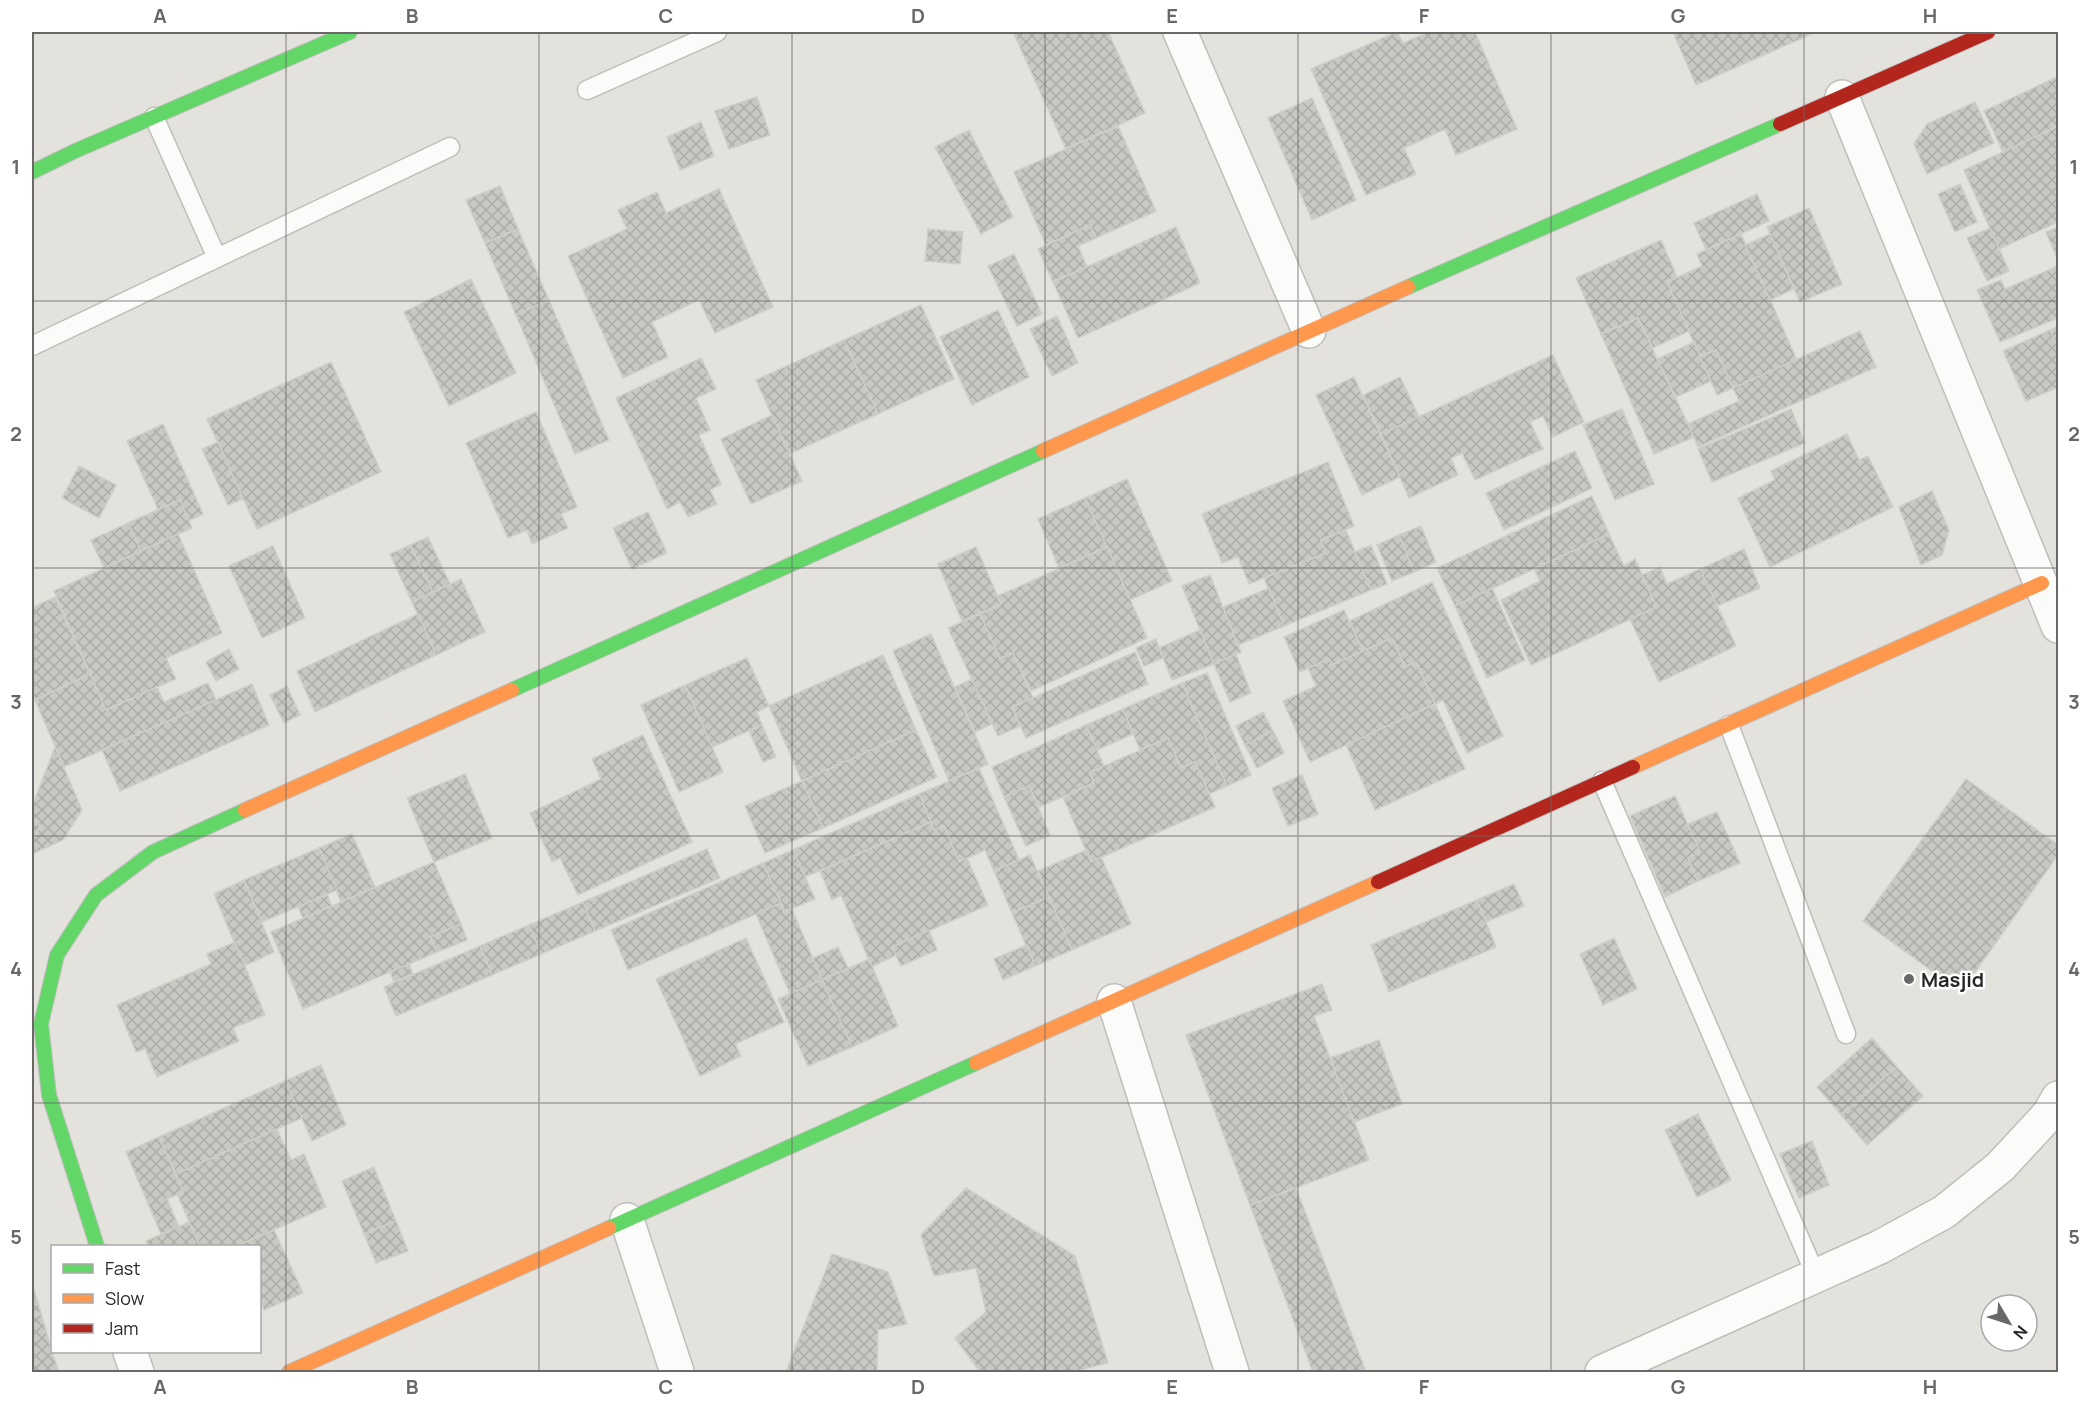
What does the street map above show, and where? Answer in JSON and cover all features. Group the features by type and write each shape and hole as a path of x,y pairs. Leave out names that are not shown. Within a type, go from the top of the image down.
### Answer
{"street":[{"path":"32,172 350,32"},
{"path":"1180,32 1309,331"},
{"path":"97,1245 50,1095 40,1024 57,955 96,895 153,852 1309,331 1988,32"},
{"path":"1842,97 2058,626"},
{"path":"289,1372 2042,583"},
{"path":"1114,1001 1232,1372"},
{"path":"1602,1372 1816,1276 1944,1212 2000,1167 2049,1114 2058,1098"},
{"path":"627,1220 677,1372"},
{"path":"130,1353 137,1372"}],"lane":[{"path":"588,90 717,32"},
{"path":"154,117 218,258"},
{"path":"32,346 450,147"},
{"path":"1729,725 1846,1034"},
{"path":"1602,781 1816,1276"}],"building":[{"path":"1013,32 1108,32 1145,113 1066,149"},
{"path":"1397,32 1403,43 1428,32 1475,32 1517,129 1456,155 1445,129 1404,148 1416,174 1366,195 1311,69"},
{"path":"1673,32 1816,32 1696,85"},
{"path":"2057,77 2058,126 2003,152 1984,111"},
{"path":"757,97 770,135 729,149 715,111"},
{"path":"1312,98 1356,200 1312,220 1268,118"},
{"path":"1975,102 1994,143 1927,174 1914,144 1927,124"},
{"path":"701,122 714,156 680,170 667,137"},
{"path":"1118,126 1156,211 1096,238 1090,225 1046,245 1014,172"},
{"path":"2058,126 2058,222 1999,249 1964,170"},
{"path":"969,130 1013,217 981,234 935,147"},
{"path":"1960,184 1977,222 1955,232 1938,194"},
{"path":"500,186 518,229 485,243 466,200"},
{"path":"719,189 773,307 715,333 699,300 652,322 668,357 623,378 568,256 627,229 618,210 657,192 666,213"},
{"path":"1757,194 1769,221 1706,250 1694,223"},
{"path":"1809,208 1842,284 1800,302 1767,227"},
{"path":"1090,225 1096,238 1078,246 1087,267 1053,282 1038,249"},
{"path":"1176,227 1200,283 1078,338 1053,282"},
{"path":"2058,227 2058,261 2046,232"},
{"path":"1990,228 2009,271 1987,281 1967,238"},
{"path":"518,229 549,300 516,315 485,243"},
{"path":"928,229 963,232 960,264 925,261"},
{"path":"1741,234 1797,360 1733,388 1716,350 1700,357 1667,282 1702,266 1697,254"},
{"path":"1770,234 1794,289 1770,300 1745,245"},
{"path":"1661,240 1677,277 1667,282 1689,331 1653,348 1638,318 1601,334 1576,278"},
{"path":"1014,254 1042,314 1017,326 988,266"},
{"path":"2058,266 2058,318 2000,342 1977,290 2001,280 2005,289"},
{"path":"471,279 516,373 449,406 404,312"},
{"path":"549,300 609,440 575,454 516,315"},
{"path":"921,305 954,379 878,414 844,340"},
{"path":"998,310 1029,377 972,405 940,337"},
{"path":"1057,316 1078,363 1052,376 1030,329"},
{"path":"1638,318 1694,437 1654,454 1601,334"},
{"path":"2058,326 2058,348 2050,330"},
{"path":"2050,330 2058,348 2058,387 2026,401 2003,351"},
{"path":"1860,331 1876,367 1698,447 1688,424 1739,401 1733,388"},
{"path":"844,340 878,414 789,454 756,380"},
{"path":"1694,342 1711,381 1676,397 1657,359"},
{"path":"1716,350 1733,388 1717,395 1700,357"},
{"path":"1553,355 1584,422 1553,437 1543,416 1530,422 1543,449 1475,480 1462,453 1451,458 1458,475 1409,498 1381,434"},
{"path":"701,358 716,389 696,398 710,430 699,435 721,484 710,490 717,504 688,517 680,502 667,509 616,398"},
{"path":"331,362 381,472 257,529 207,419"},
{"path":"1354,377 1400,477 1362,495 1316,395"},
{"path":"1400,377 1419,417 1381,434 1363,395"},
{"path":"1622,409 1654,484 1615,500 1583,425"},
{"path":"1791,409 1805,443 1712,482 1698,449"},
{"path":"536,412 577,507 561,514 568,528 532,544 527,530 508,538 466,443"},
{"path":"772,415 802,481 751,504 721,439"},
{"path":"163,424 203,514 188,521 180,500 158,509 127,441"},
{"path":"1847,434 1859,460 1868,456 1893,507 1770,567 1738,498 1775,480 1771,471"},
{"path":"218,442 243,499 228,505 202,449"},
{"path":"1575,451 1592,488 1504,530 1486,493"},
{"path":"1328,462 1354,526 1321,540 1326,553 1249,584 1238,557 1222,563 1202,514"},
{"path":"79,466 116,485 99,518 62,498"},
{"path":"1127,479 1172,581 1130,600 1085,498"},
{"path":"1932,491 1949,530 1942,555 1921,565 1899,507"},
{"path":"1592,496 1609,534 1455,606 1437,568"},
{"path":"1085,498 1107,547 1059,568 1038,519"},
{"path":"180,500 192,528 141,551 128,523"},
{"path":"648,512 667,553 632,569 613,528"},
{"path":"128,523 141,551 104,568 91,540"},
{"path":"1421,526 1436,562 1414,572 1399,535"},
{"path":"1346,530 1371,590 1284,626 1264,578 1326,553 1321,540"},
{"path":"178,534 222,633 166,658 176,679 106,710 54,591"},
{"path":"1609,534 1624,566 1635,559 1657,607 1531,665 1501,600 1540,581 1534,569"},
{"path":"1399,535 1414,572 1392,581 1377,545"},
{"path":"428,537 450,584 433,592 410,545"},
{"path":"410,545 433,592 412,602 390,554"},
{"path":"1371,545 1387,584 1371,590 1355,552"},
{"path":"273,546 305,618 262,638 229,566"},
{"path":"976,547 1001,604 962,621 938,564"},
{"path":"1107,547 1147,638 1031,691 1013,653 1000,659 980,614 1001,604 998,596"},
{"path":"1744,549 1760,588 1717,606 1700,569"},
{"path":"1660,567 1667,584 1700,569 1736,646 1659,682 1630,619 1657,607 1642,575"},
{"path":"1210,575 1241,652 1214,664 1182,586"},
{"path":"461,579 485,632 436,655 412,602"},
{"path":"1432,582 1503,736 1467,753 1443,700 1435,704 1416,662 1405,667 1392,638 1363,651 1349,621"},
{"path":"1269,588 1284,626 1238,645 1223,607"},
{"path":"1492,588 1525,660 1487,678 1455,606"},
{"path":"55,597 90,674 35,700 32,692 32,608"},
{"path":"1344,610 1363,651 1332,665 1329,659 1300,672 1284,637"},
{"path":"418,614 436,655 315,712 297,671"},
{"path":"980,614 1000,659 1013,653 1033,698 1012,707 1020,726 998,736 948,628"},
{"path":"1200,630 1214,664 1172,680 1159,648"},
{"path":"931,634 988,764 949,781 893,651"},
{"path":"1392,638 1405,667 1416,662 1435,704 1310,762 1283,701 1316,686 1308,668 1329,659 1332,665"},
{"path":"1156,639 1163,658 1144,666 1136,648"},
{"path":"229,649 239,669 216,681 206,662"},
{"path":"1135,652 1148,684 1026,738 1012,707"},
{"path":"1236,654 1251,693 1230,702 1214,664"},
{"path":"883,655 916,730 802,781 769,706"},
{"path":"747,658 769,706 757,712 762,725 712,747 685,685"},
{"path":"1207,673 1251,775 1227,786 1182,683"},
{"path":"90,674 106,710 157,687 164,702 208,683 216,700 64,767 35,700"},
{"path":"972,679 992,724 975,732 955,687"},
{"path":"1182,683 1227,786 1209,794 1195,762 1181,768 1168,738 1140,750 1123,709"},
{"path":"252,684 269,725 120,791 102,750"},
{"path":"685,685 723,772 679,792 641,705"},
{"path":"287,686 300,715 284,723 270,695"},
{"path":"1435,704 1465,769 1375,810 1346,745"},
{"path":"1123,709 1133,734 1097,750 1086,725"},
{"path":"1263,712 1273,731 1245,745 1236,726"},
{"path":"762,725 776,757 763,762 749,731"},
{"path":"1086,725 1104,766 1090,772 1094,783 1039,807 1029,786 1004,797 992,767"},
{"path":"916,730 937,777 823,828 802,781"},
{"path":"1273,731 1284,753 1257,768 1245,745"},
{"path":"643,735 692,842 578,895 560,858 552,862 530,813 601,779 592,759"},
{"path":"1168,738 1181,768 1195,762 1215,807 1091,862 1063,797 1094,783 1090,772"},
{"path":"55,747 82,810 63,840 32,854 32,841 41,826 32,820 32,807"},
{"path":"979,768 1019,860 994,871 985,850 959,862 944,826 934,830 919,794"},
{"path":"465,774 492,838 434,862 407,798"},
{"path":"1302,775 1318,814 1288,826 1272,788"},
{"path":"1966,779 2058,845 2058,855 1961,992 1863,921"},
{"path":"802,781 823,828 765,853 745,806"},
{"path":"1029,786 1050,835 1026,846 1004,797"},
{"path":"919,794 931,822 805,877 793,850"},
{"path":"1675,796 1700,852 1688,858 1698,881 1665,897 1630,816"},
{"path":"1717,812 1740,863 1698,881 1688,858 1700,852 1688,824"},
{"path":"32,820 41,826 32,841"},
{"path":"931,822 934,830 944,826 959,862 967,858 988,905 892,947 896,955 872,967 841,895 832,900 820,871"},
{"path":"352,834 375,887 341,902 319,848"},
{"path":"319,848 337,890 262,922 244,880"},
{"path":"707,849 720,878 595,931 583,902"},
{"path":"793,850 815,899 784,912 763,863"},
{"path":"1086,850 1091,862 1101,857 1131,924 1072,950 1038,871"},
{"path":"1030,855 1049,897 1012,913 994,871"},
{"path":"434,862 461,924 430,937 437,952 303,1009 271,932"},
{"path":"763,863 781,903 628,970 611,930"},
{"path":"244,880 274,952 244,966 214,894"},
{"path":"1514,884 1524,906 1486,922 1477,900"},
{"path":"327,894 332,906 303,918 298,907"},
{"path":"1049,897 1072,950 1035,966 1012,913"},
{"path":"1477,900 1496,947 1389,992 1371,945"},
{"path":"583,902 595,931 541,954 529,925"},
{"path":"781,903 784,912 792,909 822,980 790,994 756,914"},
{"path":"461,924 467,940 437,952 430,937"},
{"path":"529,925 541,954 492,975 480,946"},
{"path":"929,930 937,950 901,966 892,947"},
{"path":"746,938 784,1022 735,1044 741,1056 700,1076 656,979"},
{"path":"1614,938 1637,989 1603,1005 1580,954"},
{"path":"235,942 265,1015 233,1028 239,1041 157,1077 145,1049 136,1052 117,1005 211,964 207,954"},
{"path":"1027,945 1035,966 1003,980 994,959"},
{"path":"480,946 492,975 396,1016 384,987"},
{"path":"838,947 848,968 822,980 813,958"},
{"path":"869,959 898,1026 852,1047 822,980"},
{"path":"409,964 413,974 394,982 390,972"},
{"path":"822,980 852,1047 808,1066 778,999"},
{"path":"1322,984 1332,1010 1314,1016 1369,1160 1250,1205 1186,1035"},
{"path":"1872,1038 1897,1067 1841,1115 1817,1087"},
{"path":"1379,1040 1402,1104 1354,1122 1330,1058"},
{"path":"321,1065 346,1125 312,1141 285,1081"},
{"path":"1897,1067 1923,1096 1867,1145 1841,1115"},
{"path":"285,1081 302,1118 176,1174 159,1137"},
{"path":"1698,1114 1731,1180 1697,1197 1665,1130"},
{"path":"277,1129 291,1160 304,1154 326,1207 239,1245 200,1245 177,1194 183,1192 176,1174"},
{"path":"159,1137 183,1192 167,1199 179,1227 161,1234 126,1152"},
{"path":"1812,1141 1829,1185 1799,1198 1780,1154"},
{"path":"374,1167 396,1221 364,1234 342,1181"},
{"path":"966,1188 1075,1256 1108,1363 1072,1372 980,1372 955,1338 986,1312 976,1268 934,1276 921,1235"},
{"path":"1296,1188 1366,1372 1313,1372 1250,1205"},
{"path":"396,1221 408,1251 376,1263 364,1234"},
{"path":"189,1222 200,1245 148,1245 146,1241"},
{"path":"274,1230 303,1293 264,1310 261,1302 261,1245 239,1245"},
{"path":"832,1254 888,1272 907,1324 878,1330 877,1372 786,1372"},
{"path":"32,1283 41,1313 32,1316"},
{"path":"41,1313 51,1353 59,1372 32,1372 32,1316"}],"traffic: fast":[{"path":"32,172 75,151 350,32"},
{"path":"1408,287 1780,124"},
{"path":"512,690 1043,451"},
{"path":"97,1245 49,1095 41,1024 57,955 96,895 153,852 245,810"},
{"path":"609,1228 976,1063"}],"traffic: slow":[{"path":"1043,451 1408,287"},
{"path":"1633,767 2042,583"},
{"path":"245,810 512,690"},
{"path":"976,1063 1378,882"},
{"path":"289,1372 609,1228"}],"traffic: jam":[{"path":"1780,124 1988,32"},
{"path":"1378,882 1633,767"}],"place":[{"name":"Masjid","path":"1909,979"}]}
